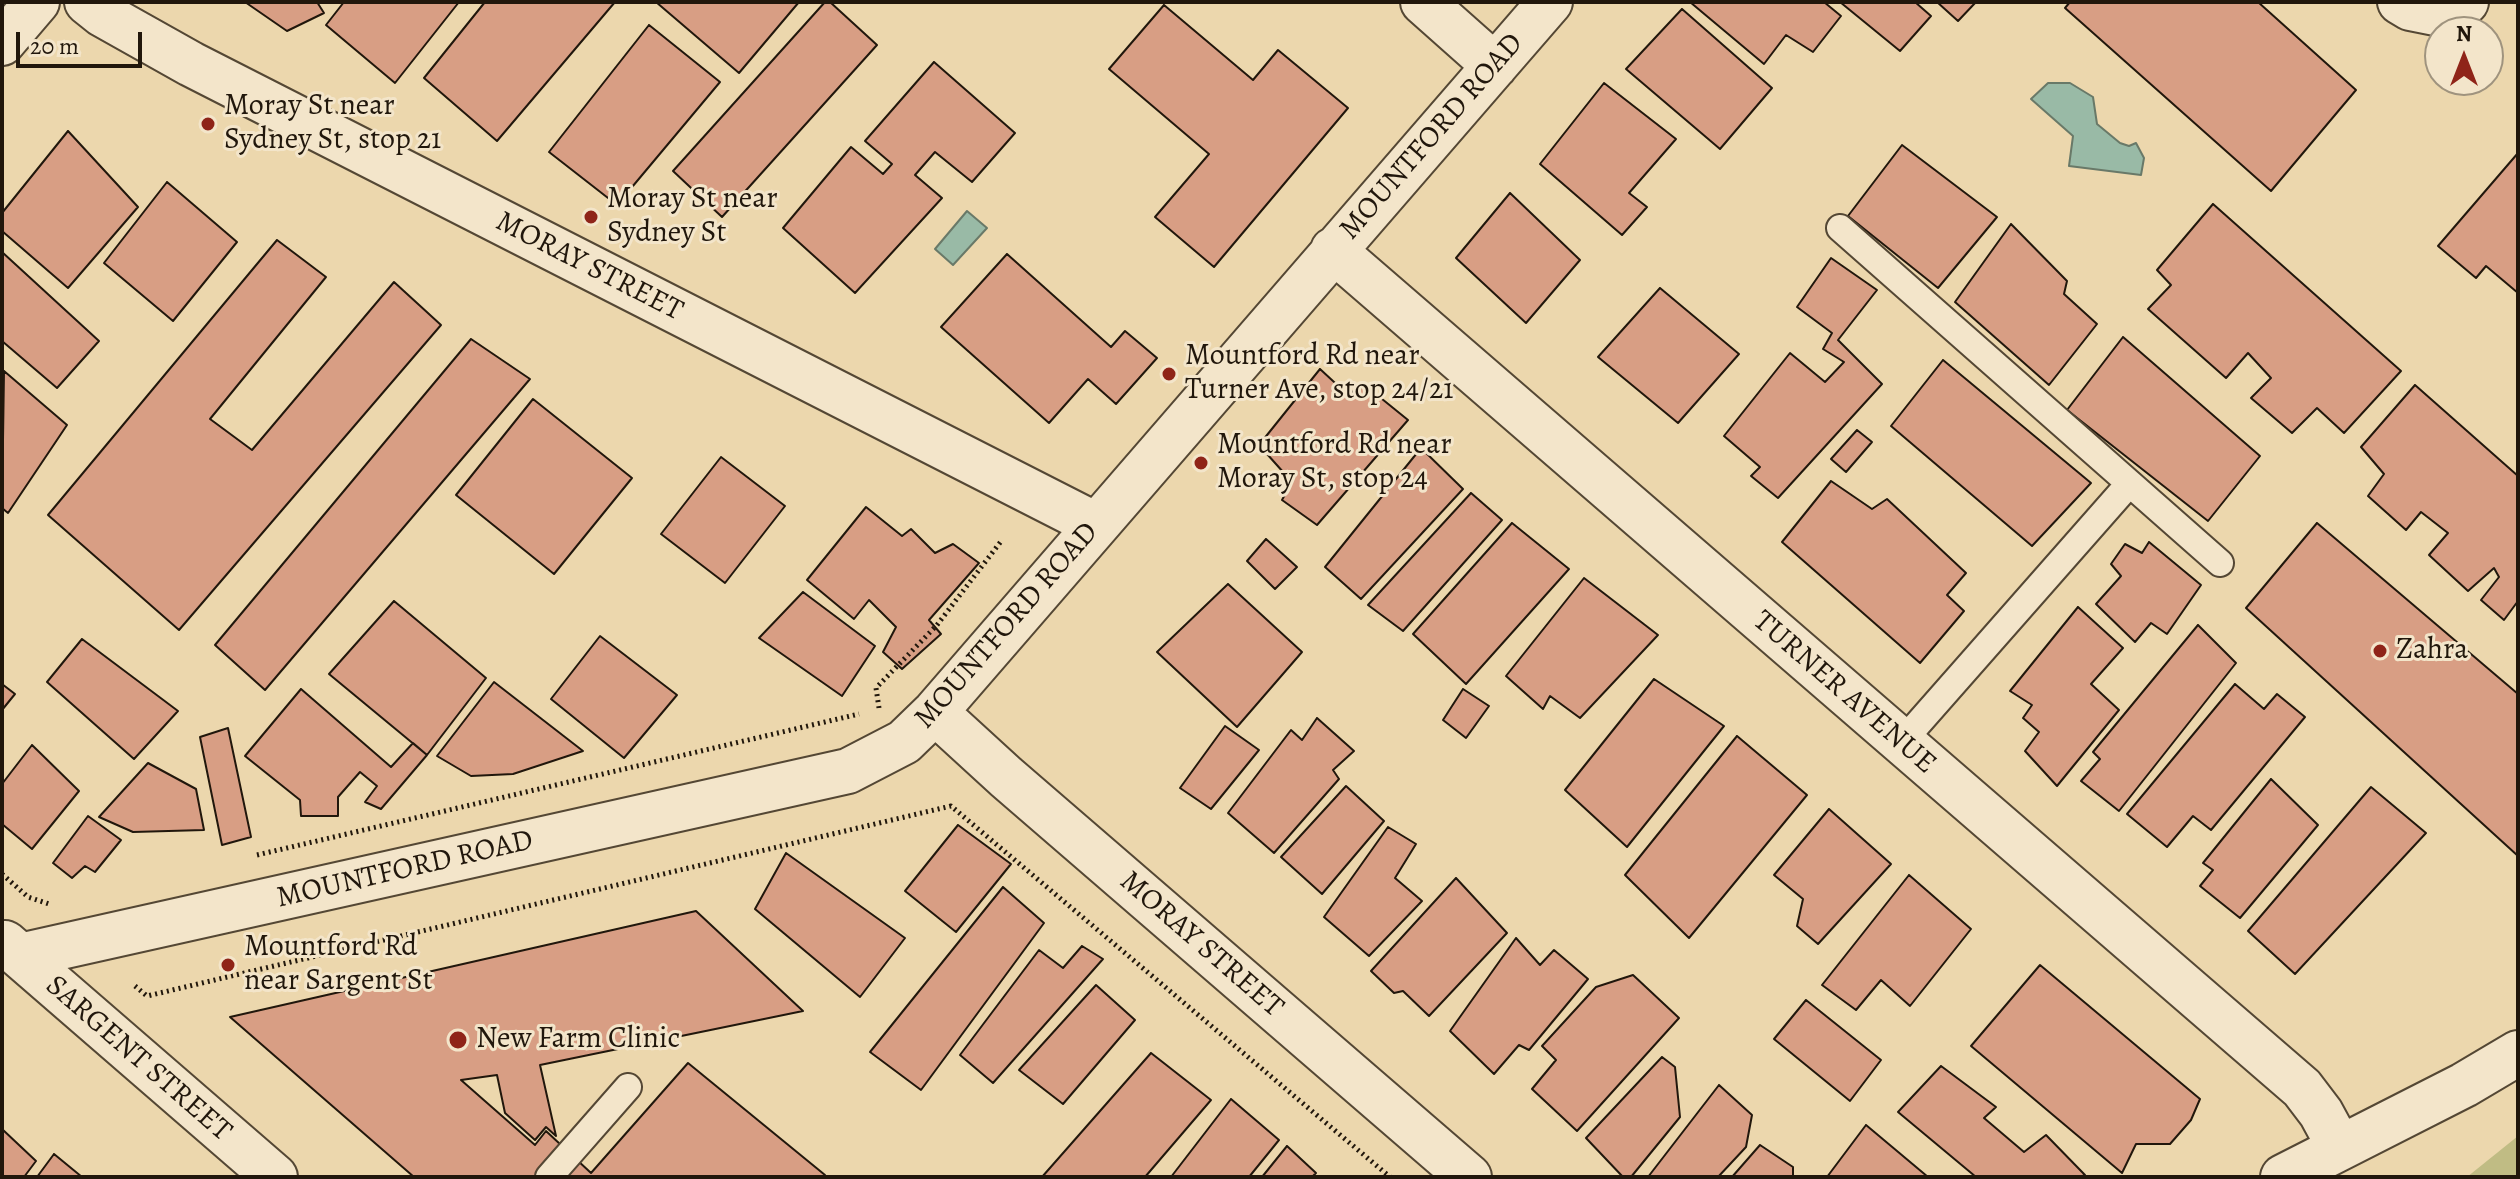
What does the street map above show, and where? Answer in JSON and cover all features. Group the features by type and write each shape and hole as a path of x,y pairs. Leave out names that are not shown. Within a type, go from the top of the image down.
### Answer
{"street":[{"path":"2,43 37,2"},
{"name":"MORAY STREET","path":"87,2 102,14 191,64 1096,525"},
{"path":"1423,2 1495,66"},
{"name":"MOUNTFORD ROAD","path":"11,948 848,771 904,742 935,712 1550,2"},
{"name":"TURNER AVENUE","path":"1333,250 2302,1088 2321,1113 2340,1148"},
{"name":"MORAY STREET","path":"935,712 1469,1177"},
{"name":"SARGENT STREET","path":"11,948 275,1177"},
{"path":"2283,1177 2464,1085 2518,1053"}],"lane":[{"path":"1840,228 2220,563"},
{"path":"1901,743 2129,484"},
{"path":"549,1177 628,1087"}],"path":[{"path":"879,710 876,688 937,625 1002,540"},
{"path":"248,857 864,713"},
{"path":"135,986 147,996 951,806 1390,1177"},
{"path":"2,874 28,897 48,904 63,901"}],"shaded area":[{"path":"2048,83 2070,83 2093,97 2097,124 2120,143 2129,146 2136,143 2144,158 2141,175 2069,166 2073,136 2031,99"},
{"path":"967,211 987,228 953,265 935,249"},
{"path":"2518,1136 2518,1177 2467,1177"}],"building":[{"path":"245,2 317,2 324,13 287,31"},
{"path":"344,2 459,2 395,83 326,25"},
{"path":"485,2 615,2 497,141 424,78"},
{"path":"656,2 799,2 739,73"},
{"path":"825,2 830,2 877,45 722,217 673,171"},
{"path":"1690,2 1824,2 1841,16 1813,52 1786,35 1764,64"},
{"path":"1840,2 1915,2 1931,16 1900,51"},
{"path":"1937,2 1976,2 1958,21"},
{"path":"2070,2 2258,2 2356,90 2271,191 2065,8"},
{"path":"1164,5 1253,80 1278,50 1348,108 1214,267 1155,217 1209,154 1109,69"},
{"path":"1682,9 1772,88 1720,149 1626,69"},
{"path":"649,25 720,82 617,205 549,152"},
{"path":"934,62 1015,133 972,182 935,152 915,175 942,198 855,293 783,228 851,147 883,174 892,164 865,141"},
{"path":"1604,83 1676,139 1629,193 1647,207 1622,235 1540,164"},
{"path":"68,131 138,207 68,288 2,231 2,213"},
{"path":"1902,145 1997,217 1938,288 1848,216"},
{"path":"2518,153 2518,293 2486,266 2476,278 2438,246"},
{"path":"167,182 237,242 173,321 104,263"},
{"path":"1510,193 1580,260 1526,323 1456,258"},
{"path":"2213,204 2401,371 2344,433 2317,408 2292,433 2251,398 2271,378 2248,353 2226,378 2148,309 2171,285 2157,270"},
{"path":"2011,224 2067,281 2064,294 2097,324 2049,385 1955,302"},
{"path":"277,240 326,277 210,419 252,450 394,282 441,325 179,630 48,515"},
{"path":"2,252 99,341 57,388 2,341"},
{"path":"1007,254 1111,347 1125,331 1157,358 1116,404 1088,379 1049,423 941,327"},
{"path":"1831,258 1877,290 1838,340 1882,384 1778,498 1751,476 1760,467 1724,436 1790,353 1825,382 1844,362 1823,349 1832,333 1797,307"},
{"path":"1660,288 1739,354 1678,423 1598,357"},
{"path":"2123,337 2260,456 2208,521 2067,410"},
{"path":"471,339 530,379 265,690 215,645"},
{"path":"1943,360 2091,483 2032,546 1891,426"},
{"path":"1320,369 1347,394 1366,386 1408,420 1317,525 1282,500 1292,482 1259,445"},
{"path":"4,371 67,425 8,513 2,508"},
{"path":"2415,385 2518,476 2518,601 2504,620 2481,600 2499,577 2494,568 2468,591 2429,555 2448,533 2421,512 2406,530 2368,496 2384,474 2361,447"},
{"path":"533,399 632,478 554,574 456,495"},
{"path":"1857,430 1872,442 1846,472 1831,459"},
{"path":"1421,448 1463,489 1361,599 1325,567"},
{"path":"721,457 785,506 725,583 661,534"},
{"path":"1831,481 1872,509 1887,499 1966,573 1947,595 1964,611 1920,663 1782,542"},
{"path":"1471,493 1502,520 1403,631 1368,605"},
{"path":"866,507 902,536 911,529 935,553 953,544 979,563 929,620 941,634 902,669 883,652 896,627 869,600 854,619 807,580"},
{"path":"1512,523 1569,569 1466,684 1413,634"},
{"name":"Zahra","path":"2317,523 2518,694 2518,856 2246,608"},
{"path":"1266,539 1297,567 1275,589 1247,561"},
{"path":"2149,542 2201,585 2167,634 2151,623 2135,642 2096,604 2121,576 2111,564 2125,544 2142,553"},
{"path":"1584,578 1658,635 1580,718 1550,696 1543,709 1506,676"},
{"path":"1228,584 1302,652 1237,727 1157,652"},
{"path":"803,592 875,646 842,696 759,638"},
{"path":"394,601 486,678 427,755 329,674"},
{"path":"2078,607 2123,648 2091,684 2119,710 2057,786 2025,751 2039,732 2023,718 2032,705 2010,691"},
{"path":"2198,625 2236,663 2119,811 2081,781 2100,759 2093,752"},
{"path":"600,636 677,695 624,758 551,699"},
{"path":"82,639 178,711 134,759 47,682"},
{"path":"1654,679 1724,726 1627,847 1565,790"},
{"path":"494,682 583,751 513,774 471,776 437,756"},
{"path":"2,684 15,694 2,710"},
{"path":"2235,684 2264,709 2277,694 2305,717 2211,830 2193,816 2167,847 2127,814"},
{"path":"301,689 391,767 413,743 427,755 381,809 365,802 377,786 360,772 338,797 338,816 301,816 300,800 245,756"},
{"path":"1463,689 1489,706 1466,738 1443,720"},
{"path":"1317,718 1354,751 1333,770 1339,779 1274,853 1228,813 1291,730 1302,740"},
{"path":"1225,726 1259,750 1211,809 1180,788"},
{"path":"228,728 251,837 222,845 200,737"},
{"path":"1737,736 1807,795 1689,938 1625,875"},
{"path":"32,745 79,791 32,849 2,824 2,784"},
{"path":"148,763 196,789 204,830 133,832 99,817"},
{"path":"2271,779 2318,825 2240,918 2200,886 2213,870 2203,863"},
{"path":"1346,786 1384,821 1322,894 1281,857"},
{"path":"2371,787 2426,833 2295,974 2248,931"},
{"path":"1829,809 1891,864 1818,944 1797,926 1803,899 1774,875"},
{"path":"88,816 121,840 95,872 85,866 72,878 53,863"},
{"path":"958,825 1011,864 956,932 905,891"},
{"path":"1388,827 1416,844 1395,878 1422,901 1369,956 1324,917"},
{"path":"786,853 905,938 860,997 755,909"},
{"path":"1909,875 1971,929 1910,1006 1881,980 1856,1010 1822,985"},
{"path":"1456,878 1507,933 1429,1016 1403,991 1394,993 1371,971"},
{"path":"1003,887 1044,923 921,1090 870,1052"},
{"name":"New Farm Clinic","path":"696,911 803,1011 540,1065 556,1136 546,1127 535,1140 505,1113 497,1075 461,1080 535,1145 546,1131 591,1173 688,1063 824,1177 414,1177 230,1017"},
{"path":"1516,938 1540,965 1554,950 1588,979 1529,1050 1519,1045 1494,1074 1450,1031"},
{"path":"1082,946 1103,959 993,1083 960,1055 1039,950 1063,968"},
{"path":"2040,965 2200,1099 2191,1120 2170,1144 2136,1144 2122,1173 1971,1046"},
{"path":"1633,975 1679,1018 1577,1131 1532,1089 1556,1060 1542,1046 1596,987"},
{"path":"1096,985 1135,1020 1063,1104 1019,1070"},
{"path":"1806,1000 1881,1060 1850,1101 1774,1039"},
{"path":"1151,1053 1211,1100 1145,1177 1042,1177"},
{"path":"1662,1057 1675,1067 1680,1117 1631,1177 1623,1177 1586,1138"},
{"path":"1941,1066 1996,1107 1984,1118 2024,1152 2046,1135 2085,1175 1976,1177 1898,1112"},
{"path":"1719,1085 1752,1115 1746,1147 1718,1177 1648,1177"},
{"path":"1231,1099 1279,1140 1249,1177 1171,1177"},
{"path":"1866,1125 1928,1177 1827,1177"},
{"path":"2,1129 36,1161 24,1177 2,1177"},
{"path":"1760,1145 1793,1167 1793,1177 1732,1177"},
{"path":"1287,1146 1316,1173 1312,1177 1262,1177"},
{"path":"54,1154 82,1177 37,1177"}],"place":[{"name":"Moray St near Sydney St, stop 21","path":"208,124"},
{"name":"Moray St near Sydney St","path":"591,217"},
{"name":"Mountford Rd near Turner Ave, stop 24/21","path":"1169,374"},
{"name":"Mountford Rd near Moray St, stop 24","path":"1201,463"},
{"name":"Zahra","path":"2380,651"},
{"name":"Mountford Rd near Sargent St","path":"228,965"},
{"name":"New Farm Clinic","path":"458,1040"}]}
